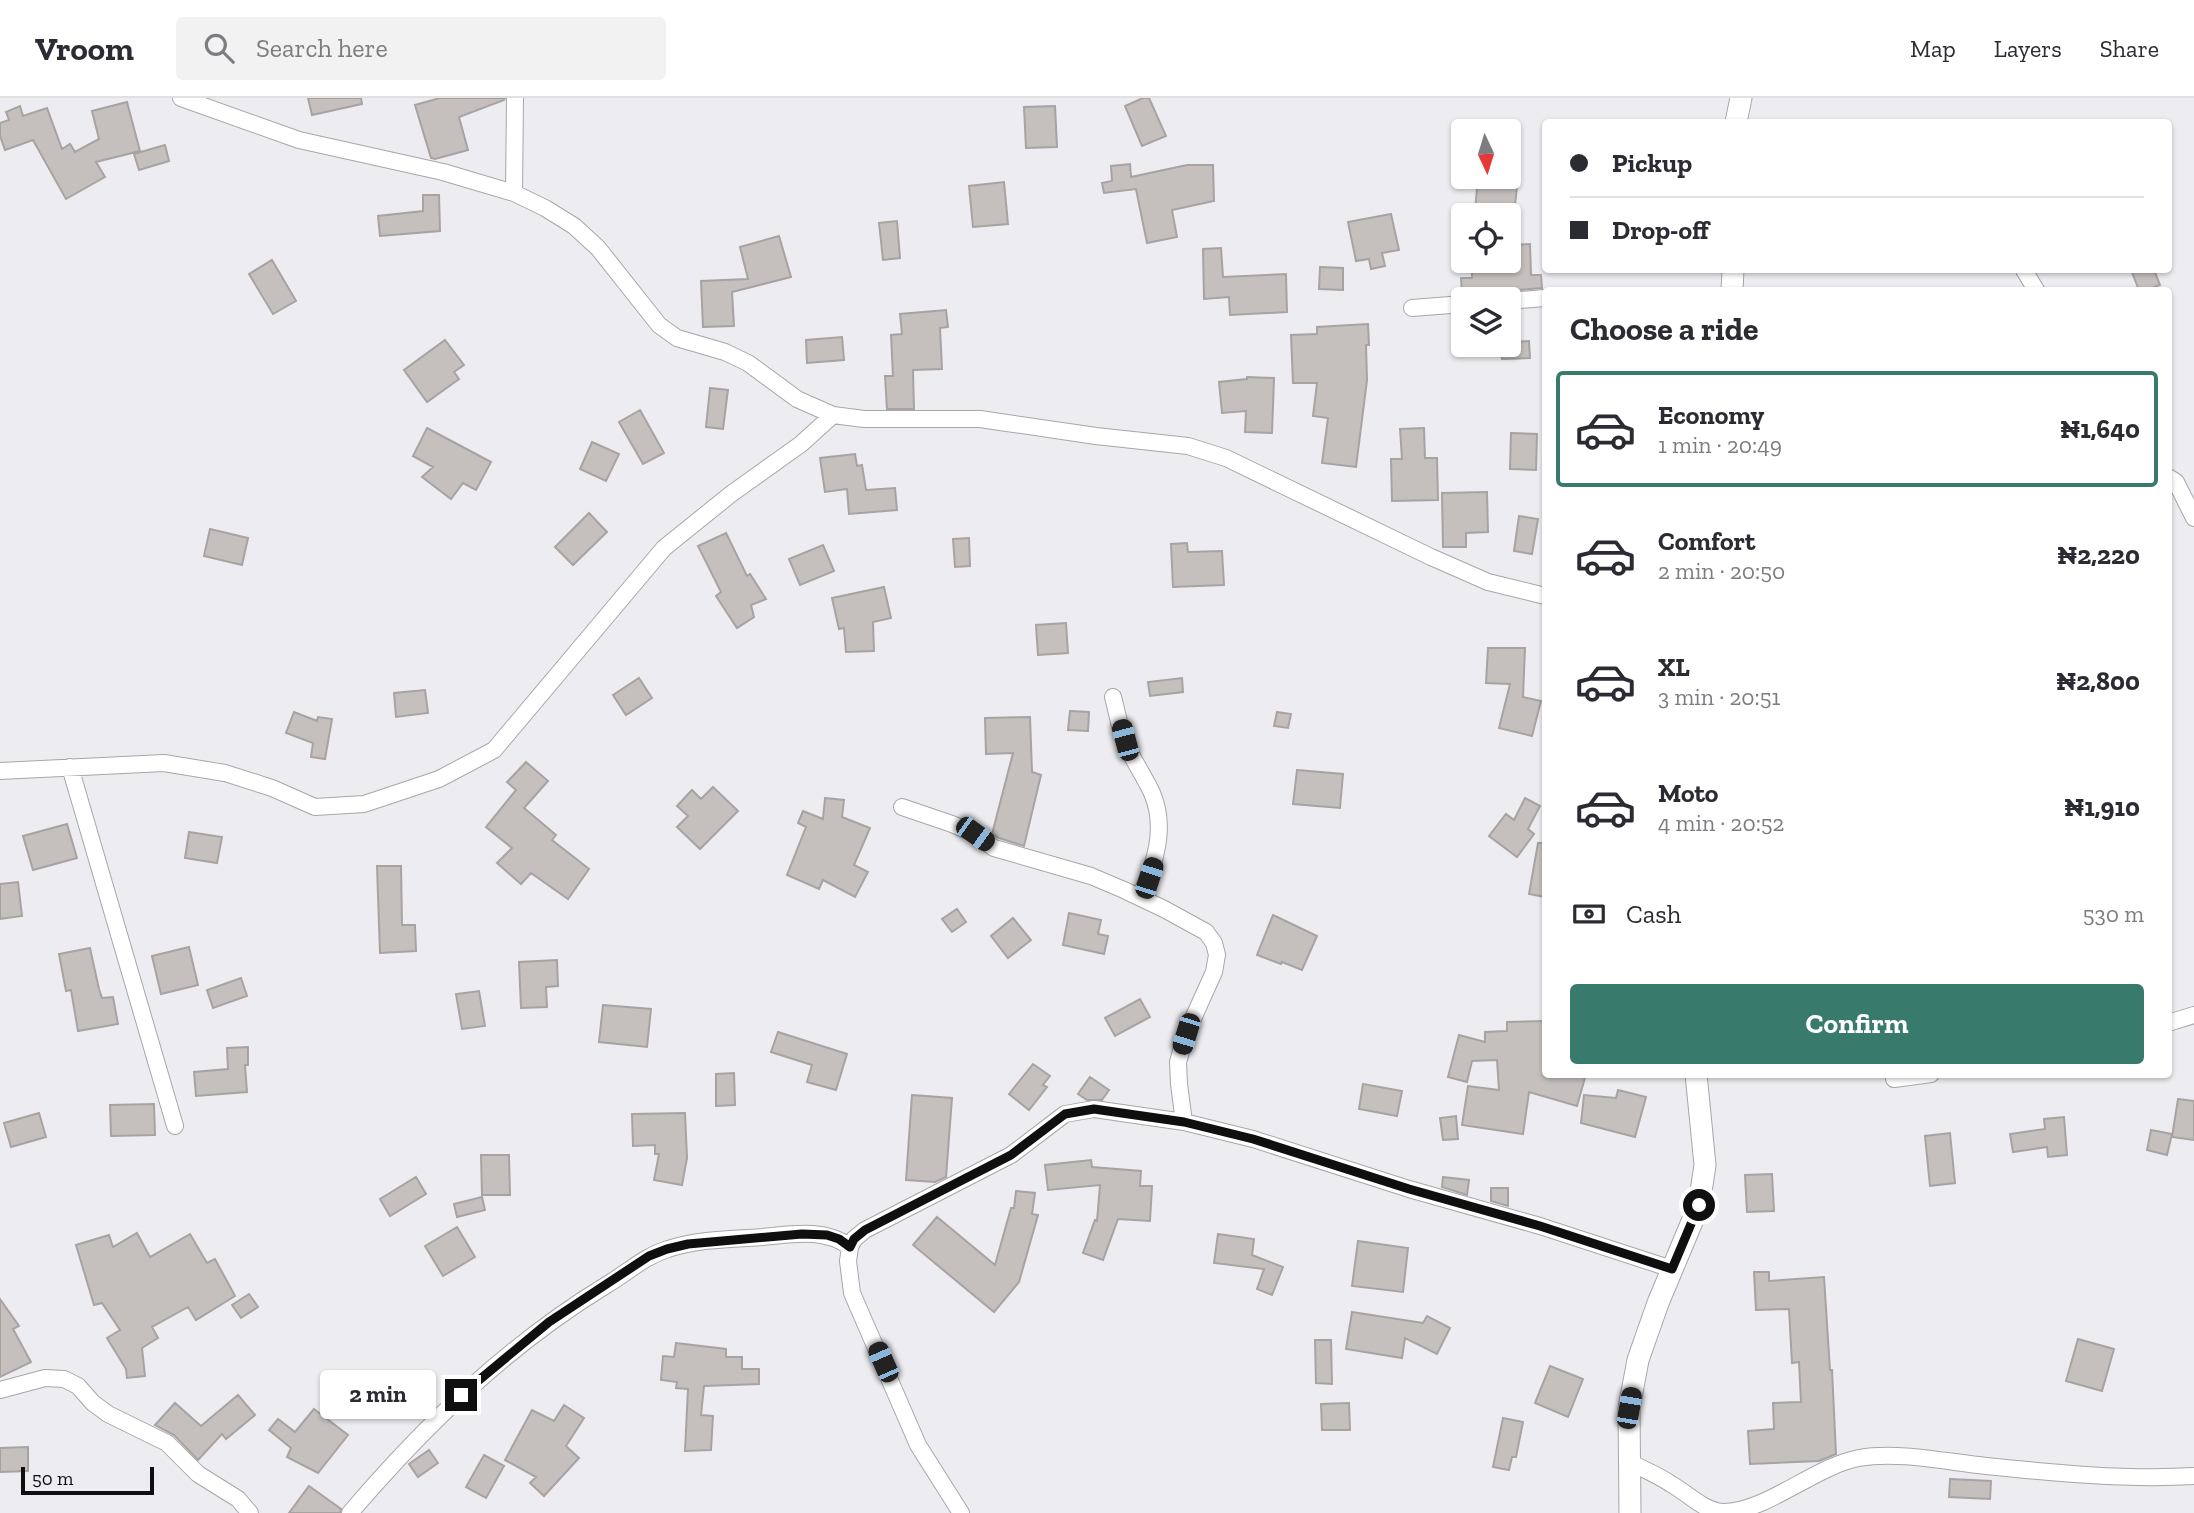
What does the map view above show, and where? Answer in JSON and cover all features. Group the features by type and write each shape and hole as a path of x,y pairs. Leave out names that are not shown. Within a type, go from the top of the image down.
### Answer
{"street":[{"path":"181,98 299,140 443,172 514,193 545,208 574,226 598,248 659,326 677,338 725,352 748,363 797,399 833,415 864,419 980,419 1188,446 1226,458 1488,582 1542,595"},
{"path":"514,193 515,98"},
{"path":"1737,119 1741,98"},
{"path":"1521,299 1542,298"},
{"path":"1412,308 1451,305"},
{"path":"0,771 164,763 225,773 272,788 315,807 364,804 439,779 494,751 664,548 731,494 801,444 833,415"},
{"path":"2172,480 2176,482 2194,518"},
{"path":"1113,697 1125,740 1152,793 1158,812 1156,855 1140,897"},
{"path":"70,767 175,1126"},
{"path":"902,807 975,834 994,848 1091,876 1140,897 1206,932 1214,943 1217,955 1214,972 1186,1034 1178,1062 1184,1122"},
{"path":"2172,1022 2194,1014"},
{"path":"1630,1513 1629,1408 1638,1360 1699,1205 1705,1165 1696,1078"},
{"path":"1894,1079 1901,1078"},
{"path":"961,1513 918,1445 859,1308 849,1280 850,1247 854,1239 865,1230 1011,1155 1065,1114 1094,1109 1184,1122 1253,1139 1672,1269"},
{"path":"350,1513 445,1410 495,1366 549,1322 649,1256 688,1244 802,1234 827,1235 850,1247"},
{"path":"0,1390 45,1378 64,1379 78,1386 93,1403 108,1414 167,1443 198,1474 238,1499 250,1513"},
{"path":"1629,1462 1670,1483 1701,1504 1719,1512 1737,1513 1762,1504 1831,1467 1857,1458 1883,1455 2141,1478 2194,1476"}],"building":[{"path":"308,98 361,98 362,104 312,115"},
{"path":"440,98 505,98 459,117 468,150 435,159 431,158 415,105"},
{"path":"1149,98 1166,136 1142,146 1125,106"},
{"path":"127,102 140,151 96,162 105,177 66,199 33,140 5,150 0,136 0,123 9,120 6,112 20,106 23,116 47,108 62,149 70,144 75,152 99,139 92,111"},
{"path":"1055,106 1057,147 1026,148 1024,107"},
{"path":"165,145 169,161 139,170 134,154"},
{"path":"1130,164 1131,177 1187,165 1213,165 1214,201 1172,210 1177,237 1147,243 1136,189 1104,193 1102,183 1112,181 1111,166"},
{"path":"1004,182 1008,224 973,227 969,186"},
{"path":"1477,189 1517,189 1515,203 1476,203"},
{"path":"423,195 439,195 440,231 380,236 378,216 423,211"},
{"path":"1391,214 1399,250 1382,253 1385,266 1371,269 1369,259 1356,261 1348,222"},
{"path":"897,221 900,258 883,260 879,223"},
{"path":"779,236 791,277 732,292 734,326 703,327 701,281 748,279 740,247"},
{"path":"1521,244 1530,244 1531,275 1541,275 1542,288 1462,287 1461,278 1472,278 1472,273 1521,273"},
{"path":"1221,248 1223,277 1286,274 1287,312 1230,315 1229,297 1204,299 1203,249"},
{"path":"272,260 296,301 273,314 249,274"},
{"path":"1320,267 1343,268 1343,290 1319,289"},
{"path":"2132,273 2155,273 2160,285 2138,287"},
{"path":"946,310 948,327 940,328 942,369 913,370 914,409 887,409 885,376 893,376 891,335 902,334 900,314"},
{"path":"1368,324 1367,380 1356,467 1322,463 1328,418 1313,416 1317,383 1293,383 1291,335 1317,334 1317,327"},
{"path":"842,337 844,360 807,363 806,340"},
{"path":"445,340 464,365 454,372 459,379 427,402 404,370"},
{"path":"1521,341 1529,341 1530,358 1502,359 1521,357"},
{"path":"1247,377 1274,378 1272,433 1245,432 1246,411 1222,413 1219,382"},
{"path":"710,388 728,390 723,429 706,427"},
{"path":"640,410 664,453 643,464 619,422"},
{"path":"427,428 491,462 476,490 463,483 451,499 422,477 433,467 413,456"},
{"path":"1424,428 1425,458 1437,458 1438,500 1392,501 1391,459 1402,459 1400,429"},
{"path":"1511,433 1537,434 1536,470 1510,469"},
{"path":"592,442 619,454 606,481 580,469"},
{"path":"855,454 857,466 862,465 866,490 895,488 897,510 849,514 847,489 825,492 820,458"},
{"path":"1487,492 1488,532 1466,533 1466,547 1443,547 1442,493"},
{"path":"589,513 607,532 573,565 555,547"},
{"path":"1519,516 1538,519 1532,554 1514,551"},
{"path":"210,529 248,538 242,565 204,556"},
{"path":"726,533 747,576 750,574 766,599 751,605 754,617 737,628 716,596 721,592 698,546"},
{"path":"969,538 970,566 955,567 953,539"},
{"path":"1187,543 1188,552 1222,551 1224,585 1173,587 1171,544"},
{"path":"823,545 834,571 800,585 789,559"},
{"path":"884,587 891,618 873,622 874,651 846,652 844,628 839,629 832,598"},
{"path":"1066,623 1068,653 1038,655 1036,625"},
{"path":"1488,648 1525,648 1523,697 1541,701 1532,736 1499,728 1510,684 1486,683"},
{"path":"639,678 652,698 626,715 613,695"},
{"path":"1182,678 1183,692 1150,696 1148,682"},
{"path":"425,690 428,713 396,717 394,693"},
{"path":"1070,711 1089,712 1088,731 1068,730"},
{"path":"294,712 317,721 318,717 332,719 325,759 311,757 313,743 286,733"},
{"path":"1277,712 1291,714 1288,728 1274,726"},
{"path":"1030,717 1032,772 1041,775 1024,846 992,834 1013,753 986,754 985,718"},
{"path":"526,762 548,781 524,808 556,835 552,840 589,869 568,899 531,873 521,884 497,863 512,848 486,827 516,790 507,782"},
{"path":"1297,770 1343,774 1340,808 1293,804"},
{"path":"713,787 738,811 700,849 677,827 688,816 677,806 692,790 701,799"},
{"path":"825,798 844,800 842,817 870,828 854,865 868,872 855,897 823,880 819,889 787,875 806,827 798,823 803,811 823,819"},
{"path":"1525,798 1540,806 1528,829 1534,834 1517,857 1489,836 1506,814 1514,820"},
{"path":"67,824 77,858 33,870 23,836"},
{"path":"189,832 222,837 217,863 185,858"},
{"path":"1538,843 1542,843 1542,896 1529,894"},
{"path":"377,866 401,866 402,925 415,925 416,951 380,953"},
{"path":"18,882 22,916 0,919 0,884"},
{"path":"957,909 966,922 952,932 942,919"},
{"path":"1069,913 1101,920 1098,934 1108,936 1104,954 1063,945"},
{"path":"1273,915 1317,936 1302,970 1257,955"},
{"path":"1013,918 1031,940 1008,958 991,936"},
{"path":"189,947 198,985 161,994 152,956"},
{"path":"90,948 102,998 113,997 118,1024 78,1031 71,990 66,991 59,954"},
{"path":"557,960 558,986 546,987 547,1007 521,1008 519,962"},
{"path":"241,978 247,996 213,1008 207,990"},
{"path":"479,991 485,1026 462,1029 456,994"},
{"path":"1140,999 1150,1017 1115,1036 1105,1018"},
{"path":"603,1005 651,1009 647,1047 599,1042"},
{"path":"1542,1021 1542,1078 1585,1078 1577,1106 1529,1092 1523,1134 1462,1125 1468,1086 1499,1090 1497,1060 1472,1061 1467,1082 1448,1077 1459,1035 1485,1042 1485,1032 1507,1031 1507,1022"},
{"path":"778,1032 847,1054 836,1090 807,1082 812,1065 771,1052"},
{"path":"248,1047 248,1065 245,1065 247,1092 196,1096 194,1072 228,1069 227,1048"},
{"path":"1033,1064 1050,1076 1043,1085 1047,1087 1029,1110 1009,1094"},
{"path":"734,1073 735,1105 716,1106 716,1074"},
{"path":"1090,1077 1109,1090 1102,1100 1087,1100 1078,1094"},
{"path":"1363,1084 1402,1091 1397,1116 1359,1109"},
{"path":"1618,1090 1646,1097 1635,1137 1581,1123 1584,1095 1616,1098"},
{"path":"912,1095 952,1098 946,1177 935,1182 906,1180"},
{"path":"2178,1099 2194,1101 2194,1140 2172,1137"},
{"path":"154,1104 155,1135 111,1136 110,1105"},
{"path":"39,1113 46,1137 11,1147 4,1123"},
{"path":"685,1113 687,1158 682,1185 654,1180 659,1154 655,1154 655,1145 633,1146 632,1114"},
{"path":"1456,1116 1458,1139 1443,1140 1440,1118"},
{"path":"2064,1117 2067,1155 2048,1157 2047,1147 2013,1152 2010,1134 2045,1129 2044,1119"},
{"path":"2151,1130 2172,1134 2167,1155 2147,1150"},
{"path":"1950,1133 1955,1183 1930,1186 1925,1136"},
{"path":"481,1155 509,1155 510,1195 482,1195"},
{"path":"1091,1160 1092,1167 1141,1171 1140,1186 1152,1186 1150,1221 1118,1219 1103,1260 1083,1253 1095,1220 1097,1221 1100,1185 1048,1190 1045,1165"},
{"path":"1772,1174 1774,1211 1747,1212 1745,1175"},
{"path":"416,1177 426,1194 390,1216 380,1199"},
{"path":"1443,1177 1469,1180 1467,1195 1442,1187"},
{"path":"1491,1188 1508,1188 1508,1206 1491,1201"},
{"path":"1016,1191 1035,1193 1032,1214 1038,1215 1019,1282 994,1312 913,1245 937,1217 995,1265 1011,1208 1014,1208"},
{"path":"482,1197 485,1210 457,1217 454,1204"},
{"path":"457,1227 475,1257 443,1276 425,1246"},
{"path":"137,1233 150,1257 190,1234 207,1263 215,1259 235,1296 196,1320 188,1307 152,1327 158,1338 142,1348 145,1376 127,1378 126,1369 107,1338 120,1330 102,1303 94,1305 76,1245 109,1235 113,1247"},
{"path":"1218,1234 1254,1239 1252,1255 1283,1267 1272,1295 1257,1289 1264,1269 1214,1263"},
{"path":"1358,1241 1408,1248 1403,1292 1352,1286"},
{"path":"1754,1272 1769,1272 1769,1281 1824,1277 1836,1454 1819,1461 1750,1464 1748,1431 1774,1429 1773,1403 1801,1402 1799,1362 1792,1363 1789,1309 1756,1310"},
{"path":"249,1294 258,1307 241,1318 232,1305"},
{"path":"0,1299 19,1326 13,1329 31,1362 0,1377"},
{"path":"1352,1312 1423,1323 1427,1316 1450,1328 1437,1354 1405,1338 1402,1358 1346,1349"},
{"path":"2078,1339 2114,1349 2102,1391 2066,1381"},
{"path":"1315,1340 1331,1340 1332,1384 1316,1383"},
{"path":"676,1343 726,1349 726,1357 742,1357 742,1369 759,1369 759,1384 704,1386 701,1415 713,1416 711,1450 685,1451 688,1389 676,1388 677,1382 661,1380 663,1356 674,1357"},
{"path":"1550,1366 1583,1379 1568,1417 1535,1403"},
{"path":"238,1395 255,1415 226,1439 222,1434 198,1460 174,1435 155,1425 175,1403 201,1426"},
{"path":"1349,1403 1350,1430 1322,1430 1321,1404"},
{"path":"564,1405 584,1418 566,1446 579,1458 544,1496 530,1483 536,1477 505,1460 532,1410 554,1421"},
{"path":"314,1409 348,1435 318,1473 287,1457 291,1448 269,1430 278,1419 295,1432"},
{"path":"1503,1418 1523,1422 1516,1457 1512,1457 1509,1470 1493,1467"},
{"path":"28,1447 28,1471 0,1472 0,1448"},
{"path":"429,1450 438,1463 418,1477 409,1464"},
{"path":"484,1455 504,1466 486,1498 466,1487"},
{"path":"1950,1479 1991,1481 1990,1499 1949,1497"},
{"path":"309,1486 341,1509 340,1513 289,1513"}],"route":[{"path":"461,1395 549,1322 649,1256 688,1244 802,1234 827,1235 850,1247 854,1239 865,1230 1011,1155 1065,1114 1079,1111 1094,1109 1184,1122 1253,1139 1672,1269 1699,1205"}]}
